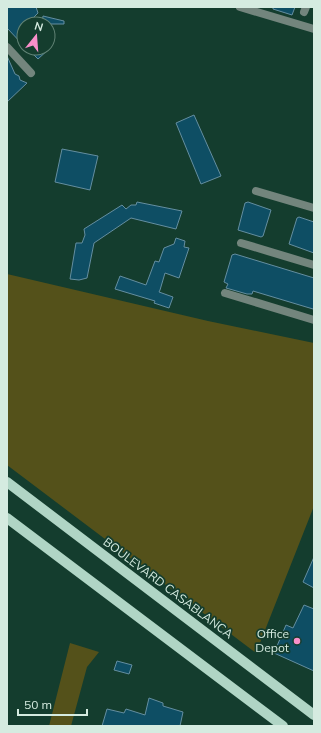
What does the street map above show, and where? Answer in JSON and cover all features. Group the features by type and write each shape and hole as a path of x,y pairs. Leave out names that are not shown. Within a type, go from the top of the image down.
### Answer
{"main road":[{"name":"BOULEVARD CASABLANCA","path":"7,482 314,715"},
{"path":"7,518 282,726"}],"street":[{"path":"240,7 314,29"},
{"path":"7,47 31,73"},
{"path":"256,191 314,208"},
{"path":"241,243 314,265"},
{"path":"225,293 314,320"}],"shaded area":[{"path":"7,274 208,321 314,343 314,506 256,653 7,465"},
{"path":"70,643 99,652 87,667 71,726 49,726"}],"building":[{"path":"7,7 36,7 38,13 35,16 16,16 16,38 7,28"},
{"path":"273,7 295,7 292,15 273,9"},
{"path":"56,19 64,21 64,24 56,24"},
{"path":"7,56 15,74 19,76 20,80 27,83 7,102"},
{"path":"194,115 221,176 201,184 176,123"},
{"path":"62,149 98,156 90,190 55,182"},
{"path":"137,202 182,211 176,229 131,218 94,243 87,278 79,280 70,279 76,243 82,243 85,235 84,229 122,205 126,209 131,205 136,205"},
{"path":"248,202 271,210 263,236 261,237 238,230 245,203"},
{"path":"299,217 314,222 314,253 289,244 297,218"},
{"path":"176,238 185,241 184,247 189,248 179,278 165,273 159,292 173,297 169,308 154,303 155,301 115,289 120,276 146,285 155,261 159,262 164,248 174,244"},
{"path":"235,254 314,278 314,308 313,309 253,291 252,294 247,294 226,288 228,284 224,282 232,255"},
{"path":"314,557 314,588 303,582"},
{"name":"Office Depot","path":"304,605 314,609 314,671 274,653 286,625 293,628"},
{"path":"117,661 132,665 129,674 114,670"},
{"path":"149,698 163,703 163,706 183,712 180,726 102,726 107,709 124,713 126,709 145,715"}],"place":[{"name":"Office Depot","path":"297,641"}]}
